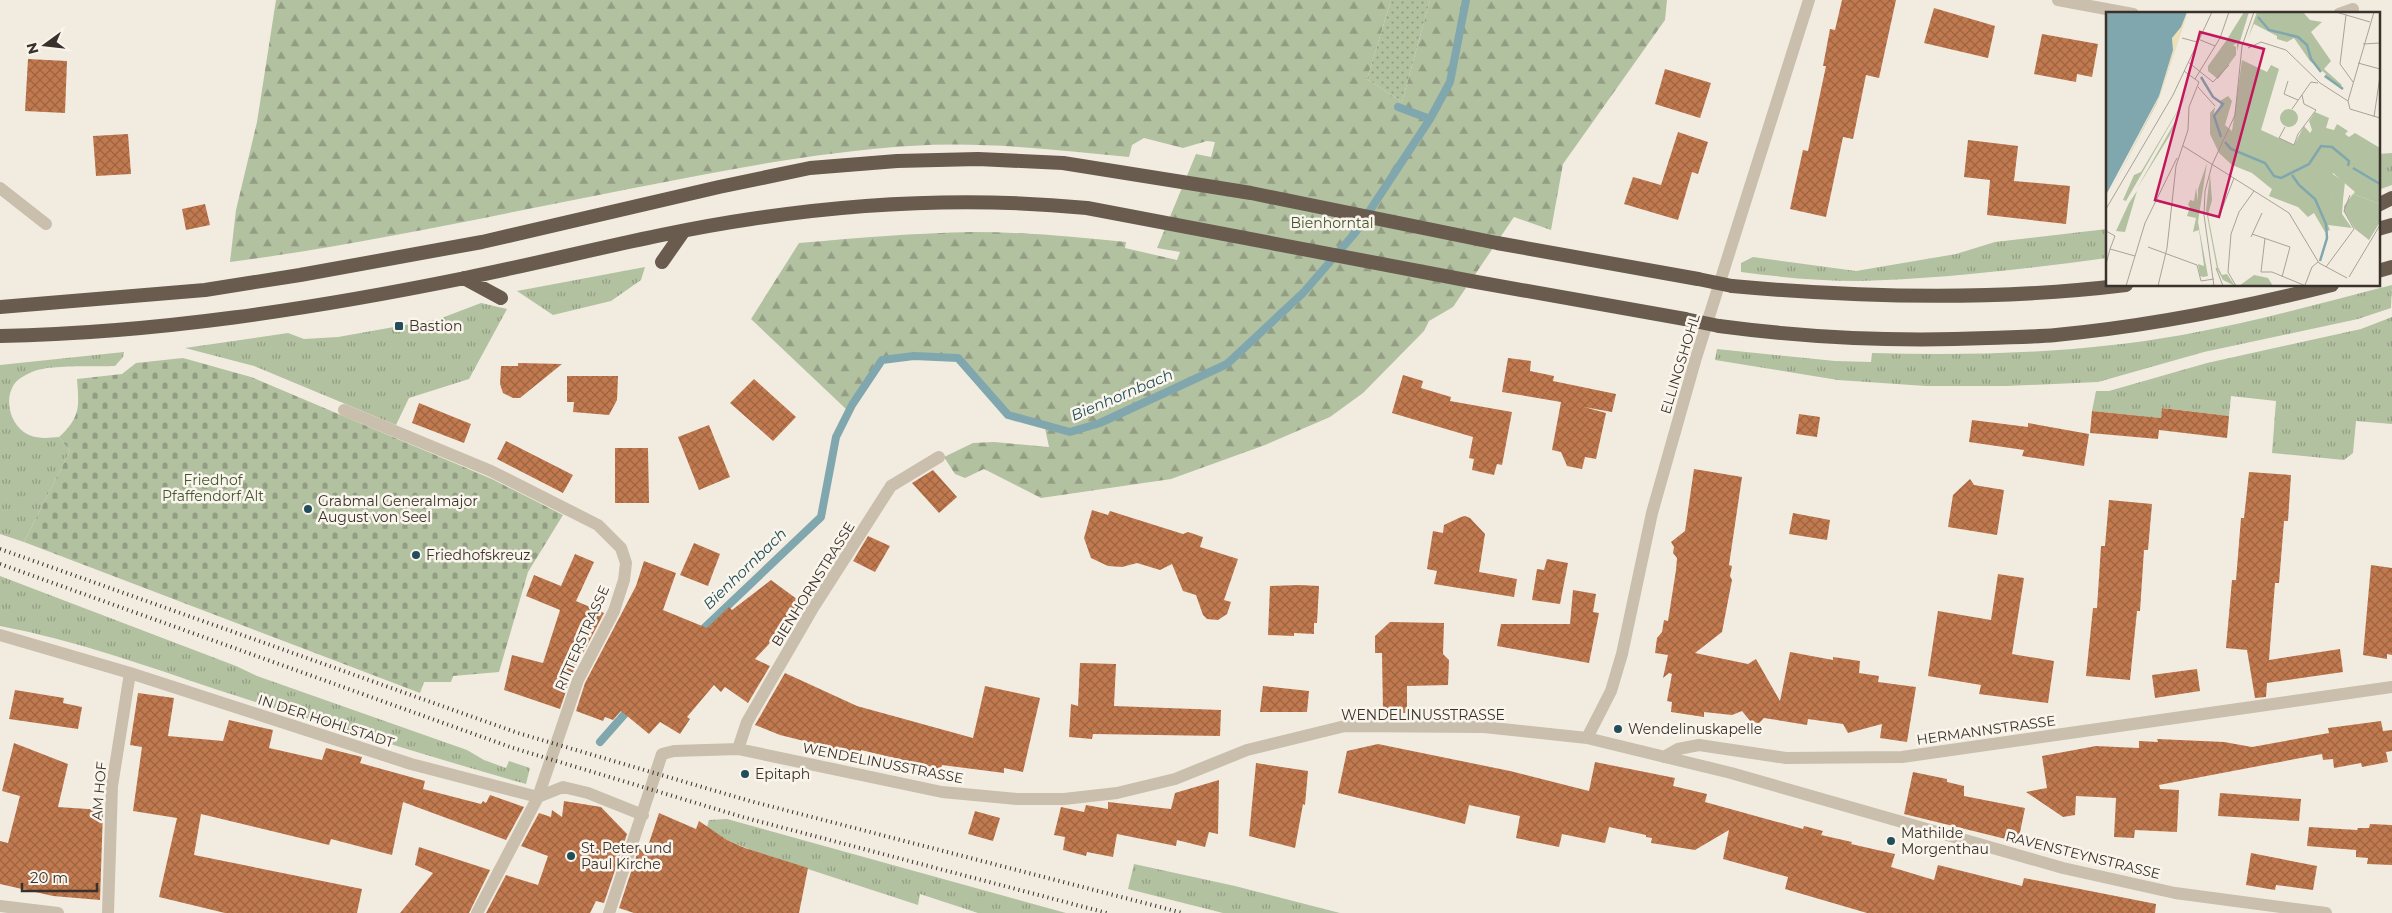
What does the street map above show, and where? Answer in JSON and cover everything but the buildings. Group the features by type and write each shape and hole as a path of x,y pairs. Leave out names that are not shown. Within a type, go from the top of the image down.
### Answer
{"highway":[{"path":"0,307 205,290 300,275 482,242 810,168 897,161 978,159 1063,163 1250,193 1498,243 1732,286 1802,293 1890,297 2040,293 2115,286"},
{"path":"2380,204 2392,198"},
{"path":"0,344 53,335 204,320 295,308 464,278 748,219 819,209 950,202 1026,202 1078,207 1719,326 1826,338 1916,341 2055,335 2174,320 2256,304 2328,286"},
{"path":"662,262 683,232"},
{"path":"464,278 500,298"},
{"path":"0,336 53,335"}],"street":[{"name":"ELLINGSHOHL","path":"1587,738 1611,691 1622,654 1652,513 1683,404 1809,0"},
{"path":"2058,0 2122,12"},
{"path":"2345,12 2353,9"},
{"path":"0,188 46,224"},
{"name":"RITTERSTRASSE","path":"344,410 491,471 598,525 621,548 626,563 614,611 578,680 538,797 477,913"},
{"name":"BIENHORNSTRASSE","path":"738,749 747,722 813,608 892,486 939,457"},
{"name":"IN DER HOHLSTADT","path":"0,635 130,673 411,764 538,797"},
{"name":"AM HOF","path":"108,913 112,786 130,673"},
{"name":"HERMANNSTRASSE","path":"1664,757 1678,748 1699,745 1786,758 1902,757 2392,687"},
{"name":"WENDELINUSSTRASSE","path":"608,913 643,815 662,754 674,751 738,749 942,792 1034,799 1117,793 1174,779 1247,750 1345,726 1484,727 1587,738"},
{"path":"1587,738 1664,757"},
{"name":"RAVENSTEYNSTRASSE","path":"1664,757 1731,773 2063,868 2175,893 2326,913"},
{"path":"538,797 563,786 588,793 643,815"},
{"path":"0,906 58,913"}],"green space":[{"name":"Bienhorntal","path":"276,0 1391,0 1367,79 1402,102 1430,0 1667,0 1665,20 1563,164 1551,230 1514,217 1453,307 1429,321 1424,331 1363,393 1330,417 1265,445 1171,479 1041,498 984,469 965,478 955,474 944,457 973,443 994,442 1049,447 1045,428 1007,417 956,360 916,359 884,362 854,407 846,409 751,319 799,243 930,233 1012,233 1126,242 1125,248 1177,260 1180,252 1157,248 1196,154 1211,157 1215,142 1207,141 1183,148 1144,138 1132,145 1129,157 1019,147 965,145 910,146 840,153 771,162 382,238 230,262 236,210 257,122"},
{"path":"1391,0 1430,0 1402,102 1367,79"},
{"path":"2392,153 2392,185 2380,189 2380,154"},
{"path":"2106,229 2106,258 1983,273 1889,280 1829,280 1741,272 1741,263 1753,257 1856,271 1956,254 1995,242"},
{"path":"645,267 641,280 611,301 553,315 517,291"},
{"path":"2392,285 2391,308 2358,319 2204,352 2098,382 2007,386 1926,386 1838,380 1715,360 1717,349 1835,361 1871,362 1872,353 2028,352 2105,346 2209,330"},
{"path":"481,303 507,309 469,379 409,398 396,425 254,366 185,348 288,333 304,339 338,337 439,319"},
{"path":"2392,317 2392,424 2356,421 2353,453 2344,460 2272,453 2276,401 2231,396 2229,416 2163,408 2161,418 2092,411 2096,391 2109,391 2207,363 2361,329"},
{"path":"124,352 123,357 115,366 40,369 19,379 13,386 10,392 9,406 18,426 29,435 44,438 59,437 70,451 24,542 0,534 0,365"},
{"name":"Friedhof Pfaffendorf Alt","path":"183,358 251,377 492,479 563,515 528,572 499,672 453,676 451,682 424,682 420,693 24,542 70,451 59,437 71,423 77,411 77,379 122,374 136,363"},
{"path":"0,576 236,666 257,676 467,750 484,760 506,768 509,761 530,768 526,784 334,727 110,654 0,626"},
{"path":"727,819 1066,913 978,913 920,894 918,905 756,852 727,840 707,827 709,820"},
{"path":"1134,864 1235,886 1340,913 1223,913 1128,889"}],"waterway":[{"name":"Bienhornbach","path":"699,633 821,517 836,437 852,405 882,360 914,356 958,358 1008,415 1070,432 1100,423 1227,364 1303,293 1355,233 1430,119 1450,82 1466,0"},
{"path":"1398,107 1430,119"},
{"name":"Bienhornbach","path":"600,742 630,708"}],"railway":[{"path":"0,549 518,733 750,801 1183,913"},
{"path":"0,564 513,748 746,818 1107,913"}],"place":[{"name":"Bastion","path":"399,326"},
{"name":"Grabmal Generalmajor August von Seel","path":"308,509"},
{"name":"Friedhofskreuz","path":"416,555"},
{"name":"Wendelinuskapelle","path":"1618,729"},
{"name":"Epitaph","path":"745,774"},
{"name":"Mathilde Morgenthau","path":"1891,841"},
{"name":"St. Peter und Paul Kirche","path":"571,856"}]}
